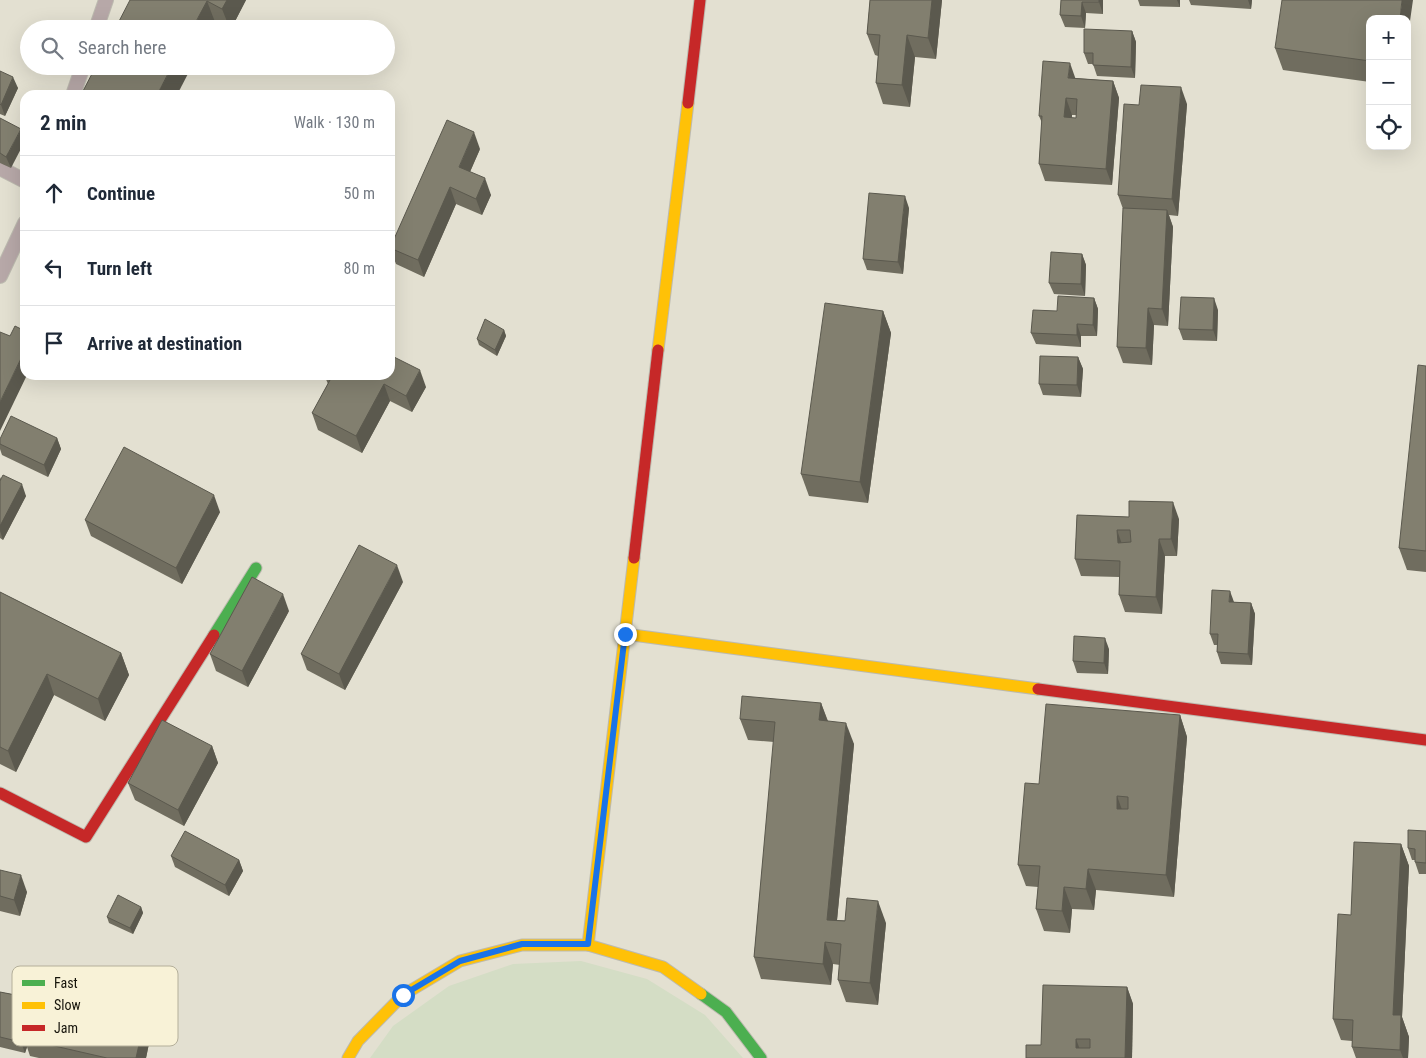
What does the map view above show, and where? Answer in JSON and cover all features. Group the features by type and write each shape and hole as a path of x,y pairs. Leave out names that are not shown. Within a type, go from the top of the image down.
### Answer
{"street":[{"path":"588,944 700,0"},
{"path":"0,793 86,836 256,568"},
{"path":"625,634 1426,740"},
{"path":"348,1058 358,1041 403,995 460,961 522,944 588,944 662,967 726,1012 761,1058"}],"lane":[{"path":"99,20 106,0"},
{"path":"75,90 80,75"},
{"path":"0,168 20,178"},
{"path":"0,276 20,234"}],"green space":[{"path":"581,961 647,979 705,1015 743,1058 370,1058 393,1026 449,986 513,964"}],"building":[{"path":"130,0 227,0 222,9 207,1 197,20 120,20"},
{"path":"870,0 932,0 928,38 907,35 902,85 876,83 880,35 867,34"},
{"path":"1061,0 1099,0 1099,2 1082,2 1081,16 1060,15"},
{"path":"1282,0 1402,0 1400,15 1366,15 1366,60 1275,48"},
{"path":"1084,29 1132,31 1131,67 1093,65 1093,53 1084,53"},
{"path":"1043,61 1070,63 1068,78 1113,81 1106,169 1039,164 1042,116 1039,116","holes":["1066,98 1077,99 1076,118 1064,117"]},
{"path":"0,71 13,77 1,105 0,104"},
{"path":"91,75 167,75 160,90 84,90"},
{"path":"1141,85 1181,87 1172,199 1118,195 1124,104 1139,105"},
{"path":"0,118 20,128 20,131 6,157 0,153"},
{"path":"447,120 474,132 459,167 485,178 476,199 450,187 418,260 395,250 395,237"},
{"path":"869,193 905,196 898,262 863,259"},
{"path":"1123,208 1167,210 1162,309 1148,308 1146,348 1117,347"},
{"path":"1051,252 1082,254 1081,284 1049,283"},
{"path":"1058,296 1094,298 1093,325 1077,324 1077,335 1031,333 1033,310 1057,311"},
{"path":"1181,297 1214,298 1213,330 1179,329"},
{"path":"825,303 883,311 860,482 801,474"},
{"path":"485,319 504,330 495,350 477,339"},
{"path":"15,326 20,328 20,360 0,402 0,332 10,336"},
{"path":"1040,356 1078,357 1077,385 1039,384"},
{"path":"395,358 420,370 406,396 384,384 356,436 312,413 330,380 395,380"},
{"path":"1418,365 1426,366 1426,551 1399,548"},
{"path":"11,416 57,438 44,465 0,444 0,439"},
{"path":"124,447 214,495 176,568 85,520"},
{"path":"3,475 22,484 0,526 0,481"},
{"path":"1129,501 1173,502 1171,539 1159,539 1156,597 1119,595 1120,561 1075,559 1077,515 1129,517","holes":["1117,530 1130,530 1131,542 1118,543"]},
{"path":"359,545 397,565 339,674 301,654"},
{"path":"252,577 283,594 242,671 210,654"},
{"path":"1212,590 1230,591 1229,602 1251,603 1248,654 1217,652 1218,634 1210,634"},
{"path":"0,592 121,653 98,699 47,674 8,751 0,747"},
{"path":"1074,636 1105,638 1104,663 1073,661"},
{"path":"742,696 821,703 819,720 846,723 827,920 845,921 847,898 878,901 870,983 838,980 841,944 825,942 823,964 754,957 775,722 740,719"},
{"path":"1046,704 1180,715 1166,875 1088,869 1086,889 1064,887 1062,911 1036,909 1040,866 1018,865 1025,783 1039,784","holes":["1117,796 1128,797 1128,809 1117,809"]},
{"path":"162,720 212,746 178,810 128,783"},
{"path":"1408,830 1426,831 1426,863 1415,862 1415,849 1408,848"},
{"path":"185,831 239,860 225,885 171,856"},
{"path":"1354,842 1401,844 1393,1015 1401,1015 1400,1050 1352,1047 1353,1020 1333,1019 1338,914 1351,915"},
{"path":"0,870 21,875 14,900 0,896"},
{"path":"118,895 141,907 130,928 107,917"},
{"path":"1043,985 1127,987 1125,1058 1026,1058 1026,1045 1041,1045","holes":["1076,1039 1090,1039 1090,1048 1076,1048"]},
{"path":"0,992 12,994 12,1040 0,1037"},
{"path":"55,1046 139,1046 136,1058 107,1058"}],"traffic: fast":[{"path":"214,635 256,568"},
{"path":"701,994 726,1012 761,1058"}],"traffic: slow":[{"path":"658,350 688,103"},
{"path":"588,945 634,558"},
{"path":"625,634 1038,689"},
{"path":"348,1058 358,1041 403,995 460,961 522,945 588,945 663,967 701,994"}],"traffic: jam":[{"path":"688,103 700,0"},
{"path":"634,558 658,350"},
{"path":"0,793 86,837 214,635"},
{"path":"1038,689 1426,740"}],"route":[{"path":"403,995 460,961 522,944 588,944 625,634"}]}
